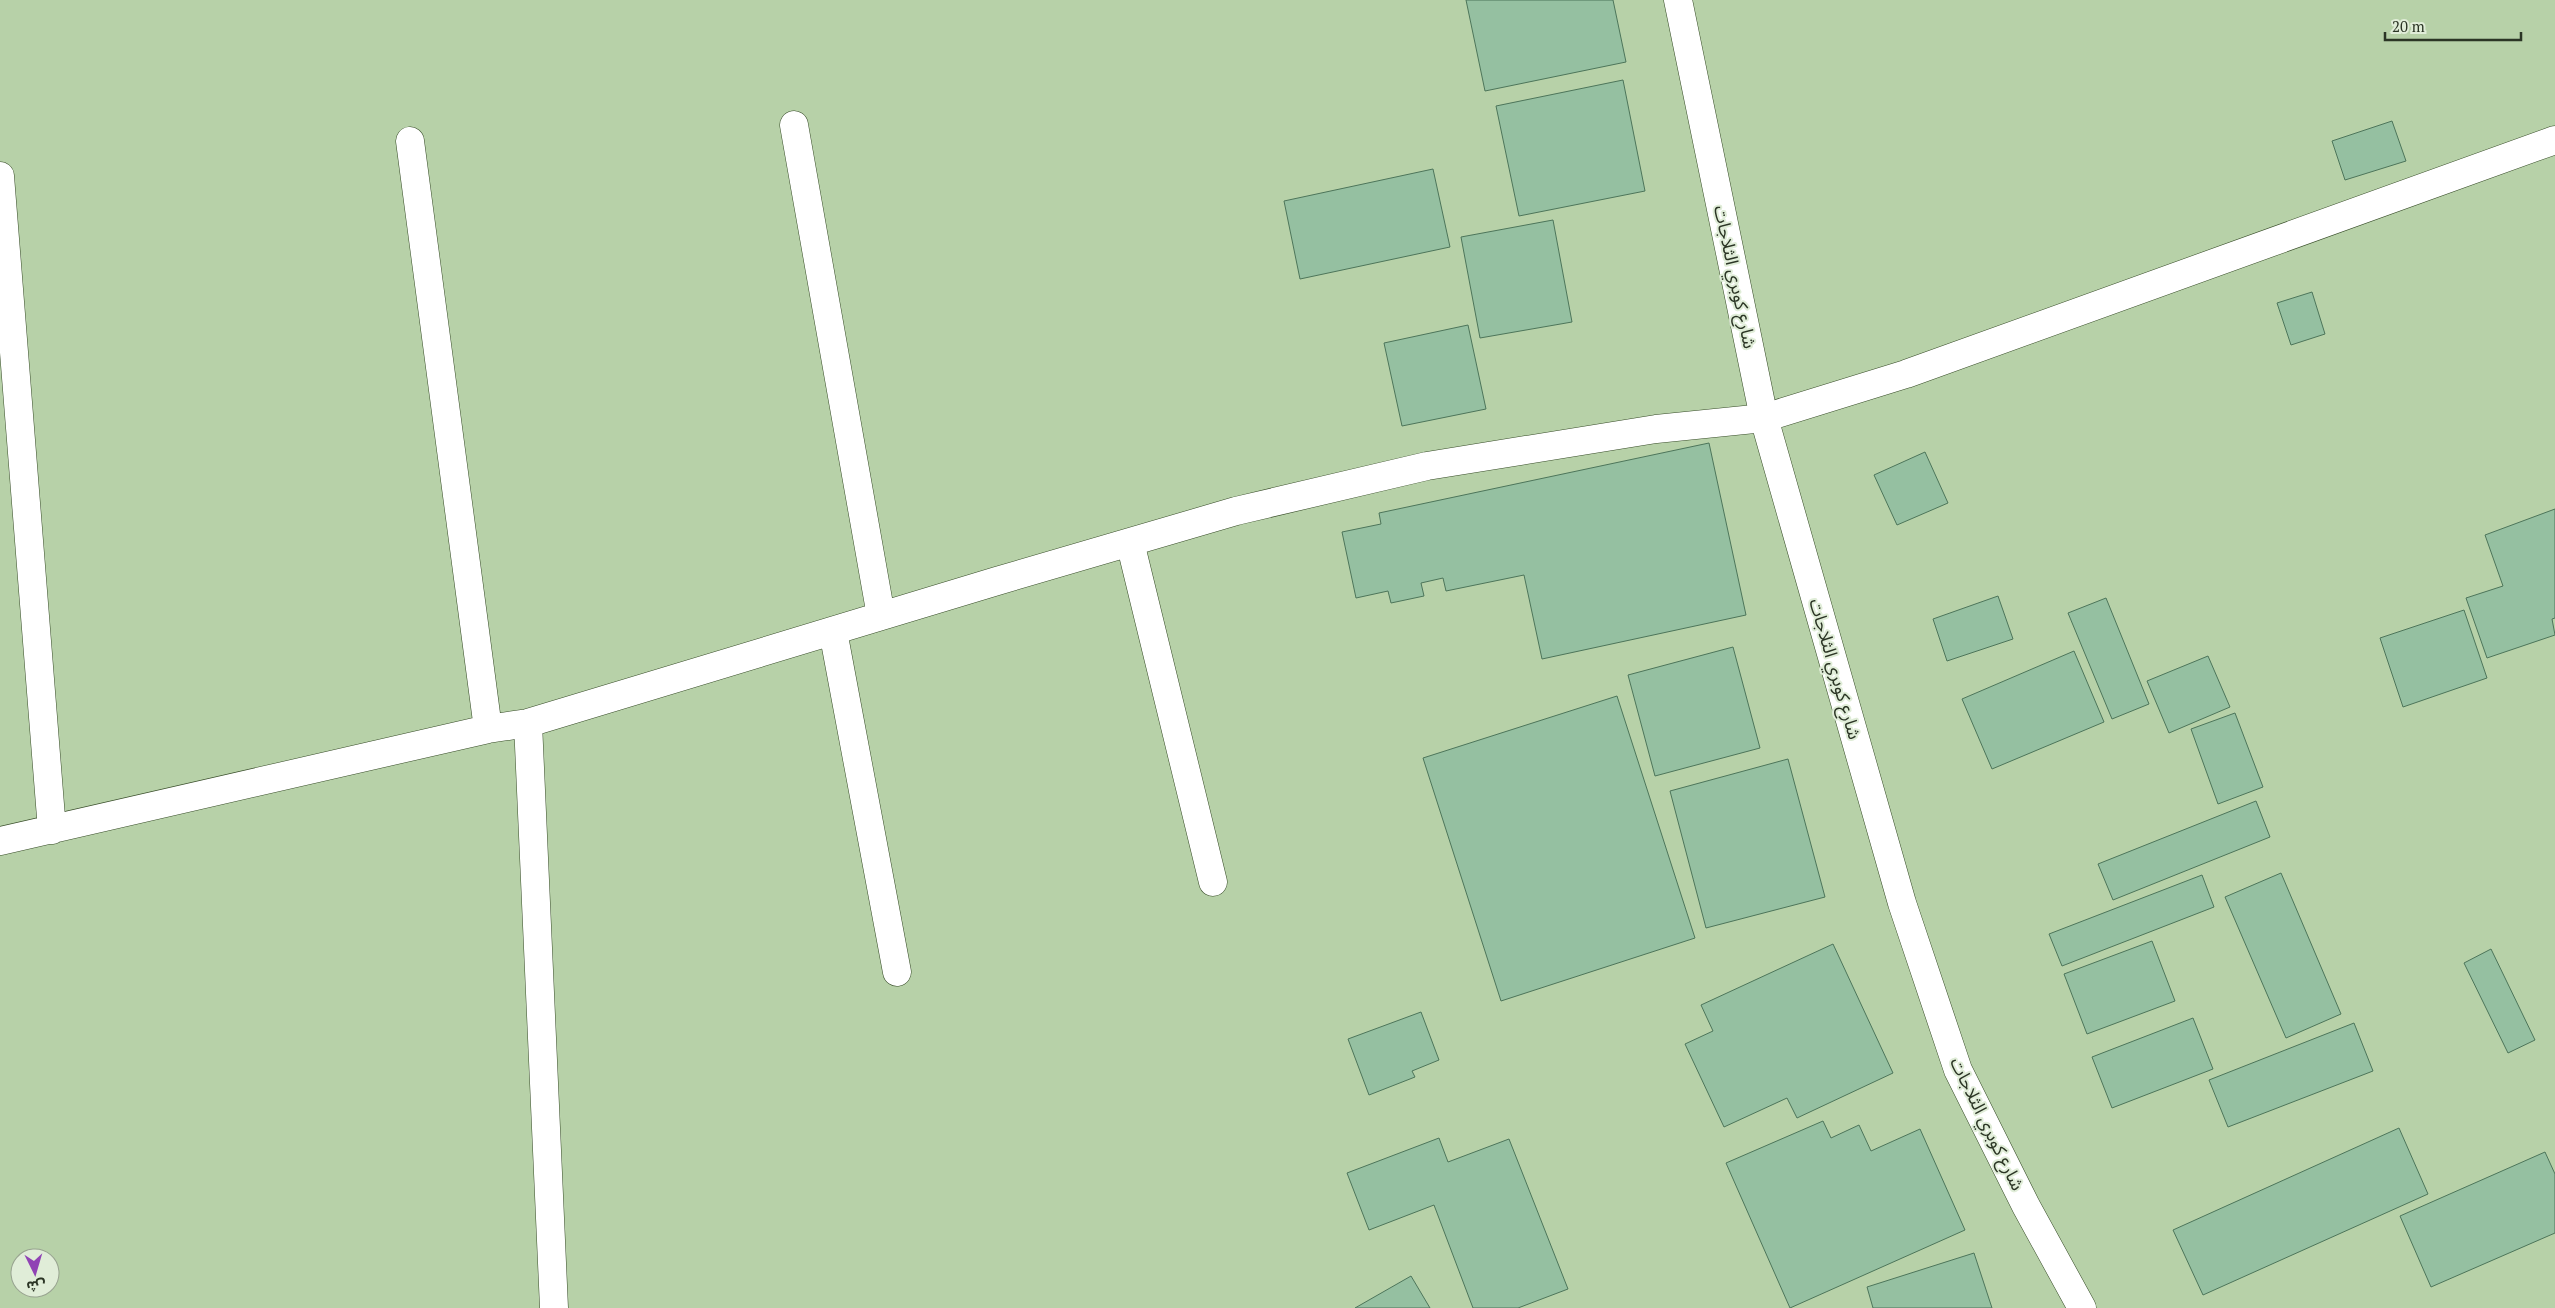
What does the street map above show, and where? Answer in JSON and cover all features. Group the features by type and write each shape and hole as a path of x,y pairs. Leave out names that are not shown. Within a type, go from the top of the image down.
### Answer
{"street":[{"name":"شارع كوبري الثلاجات","path":"1678,0 1764,418 1902,903 1958,1070 2026,1206 2082,1308"},
{"path":"794,125 882,616"},
{"path":"0,841 488,729 528,723 1236,511 1426,466 1656,429 1764,418 1906,374 2555,140"},
{"path":"410,141 488,729"},
{"path":"0,176 52,830"},
{"path":"1130,542 1213,882"},
{"path":"833,632 897,972"},
{"path":"528,723 554,1308"}],"building":[{"path":"1466,0 1613,0 1626,62 1485,91"},
{"path":"1623,80 1645,191 1519,216 1496,106"},
{"path":"2392,121 2406,161 2345,180 2332,141"},
{"path":"1433,169 1450,247 1300,279 1284,201"},
{"path":"1553,220 1572,322 1480,338 1461,237"},
{"path":"2312,292 2325,334 2291,345 2277,303"},
{"path":"1468,325 1486,409 1402,426 1384,343"},
{"path":"1709,443 1746,615 1542,659 1524,575 1446,591 1443,578 1421,583 1424,596 1391,603 1388,591 1356,598 1342,532 1381,524 1379,513"},
{"path":"1925,452 1948,503 1897,525 1874,475"},
{"path":"2555,509 2555,618 2552,619 2555,635 2487,658 2466,598 2503,586 2485,535"},
{"path":"1998,596 2013,639 1947,661 1933,619"},
{"path":"2106,598 2149,704 2112,719 2068,613"},
{"path":"2464,610 2487,678 2403,707 2380,638"},
{"path":"1733,647 1760,748 1655,776 1628,675"},
{"path":"2074,651 2104,722 1992,769 1962,699"},
{"path":"2208,656 2230,707 2169,733 2147,681"},
{"path":"1617,696 1695,938 1501,1001 1423,758"},
{"path":"2235,713 2263,787 2218,804 2191,729"},
{"path":"1788,759 1825,897 1706,928 1670,791"},
{"path":"2256,801 2270,837 2113,900 2098,864"},
{"path":"2281,873 2341,1014 2286,1038 2225,897"},
{"path":"2202,875 2214,907 2062,966 2049,934"},
{"path":"2152,941 2175,1001 2087,1034 2064,974"},
{"path":"1833,944 1893,1073 1797,1118 1787,1098 1724,1127 1685,1044 1713,1031 1701,1005"},
{"path":"2491,949 2535,1040 2508,1053 2464,963"},
{"path":"1421,1012 1439,1060 1412,1071 1415,1077 1369,1095 1348,1039"},
{"path":"2193,1018 2213,1069 2112,1108 2092,1057"},
{"path":"2354,1023 2373,1071 2228,1127 2209,1080"},
{"path":"1823,1121 1831,1138 1859,1125 1871,1151 1920,1129 1965,1230 1790,1308 1726,1163"},
{"path":"2399,1128 2428,1194 2203,1295 2173,1230"},
{"path":"1439,1138 1448,1162 1509,1139 1568,1289 1518,1308 1473,1308 1434,1205 1369,1230 1347,1173"},
{"path":"2545,1152 2555,1174 2555,1233 2431,1287 2400,1216"},
{"path":"1974,1253 1992,1308 1873,1308 1867,1287"},
{"path":"1411,1276 1430,1308 1355,1308"}]}
